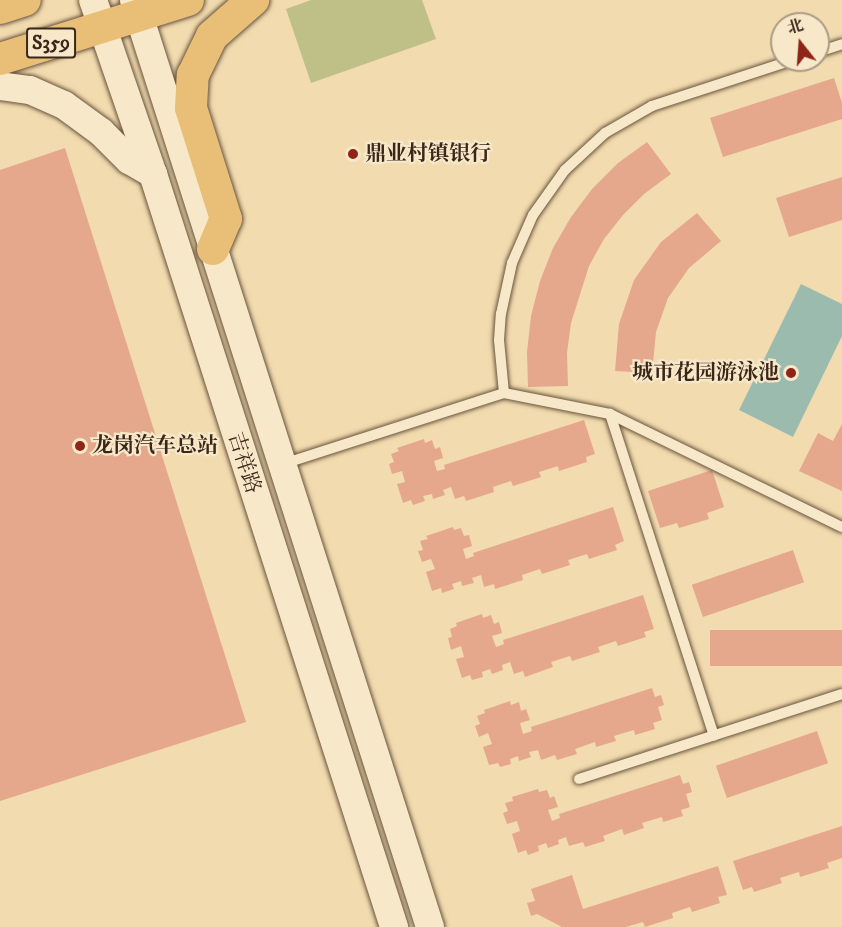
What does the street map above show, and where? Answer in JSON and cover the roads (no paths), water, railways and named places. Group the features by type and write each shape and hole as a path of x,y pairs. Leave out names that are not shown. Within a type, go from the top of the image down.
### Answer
{"main road":[{"name":"S359","path":"0,8 25,0"},
{"name":"S359","path":"0,59 97,14 188,0"},
{"path":"213,249 226,219 191,108 194,75 212,36 253,0"},
{"name":"吉祥路","path":"136,8 430,927"},
{"name":"吉祥路","path":"97,14 153,174 394,927"},
{"path":"0,86 30,90 64,105 101,132 129,160 153,174"},
{"path":"398,829 412,838 423,855 451,927"},
{"path":"365,838 359,858 359,875 376,927"}],"lane":[{"path":"504,393 500,332 505,288 512,262 533,214 565,170 605,134 652,106 770,68"},
{"path":"282,465 504,393 610,414 842,526"},
{"path":"610,414 714,735"},
{"path":"579,779 842,694"}],"place":[{"name":"鼎业村镇银行","path":"353,154"},
{"name":"城市花园游泳池","path":"791,373"},
{"name":"龙岗汽车总站","path":"80,446"}]}
